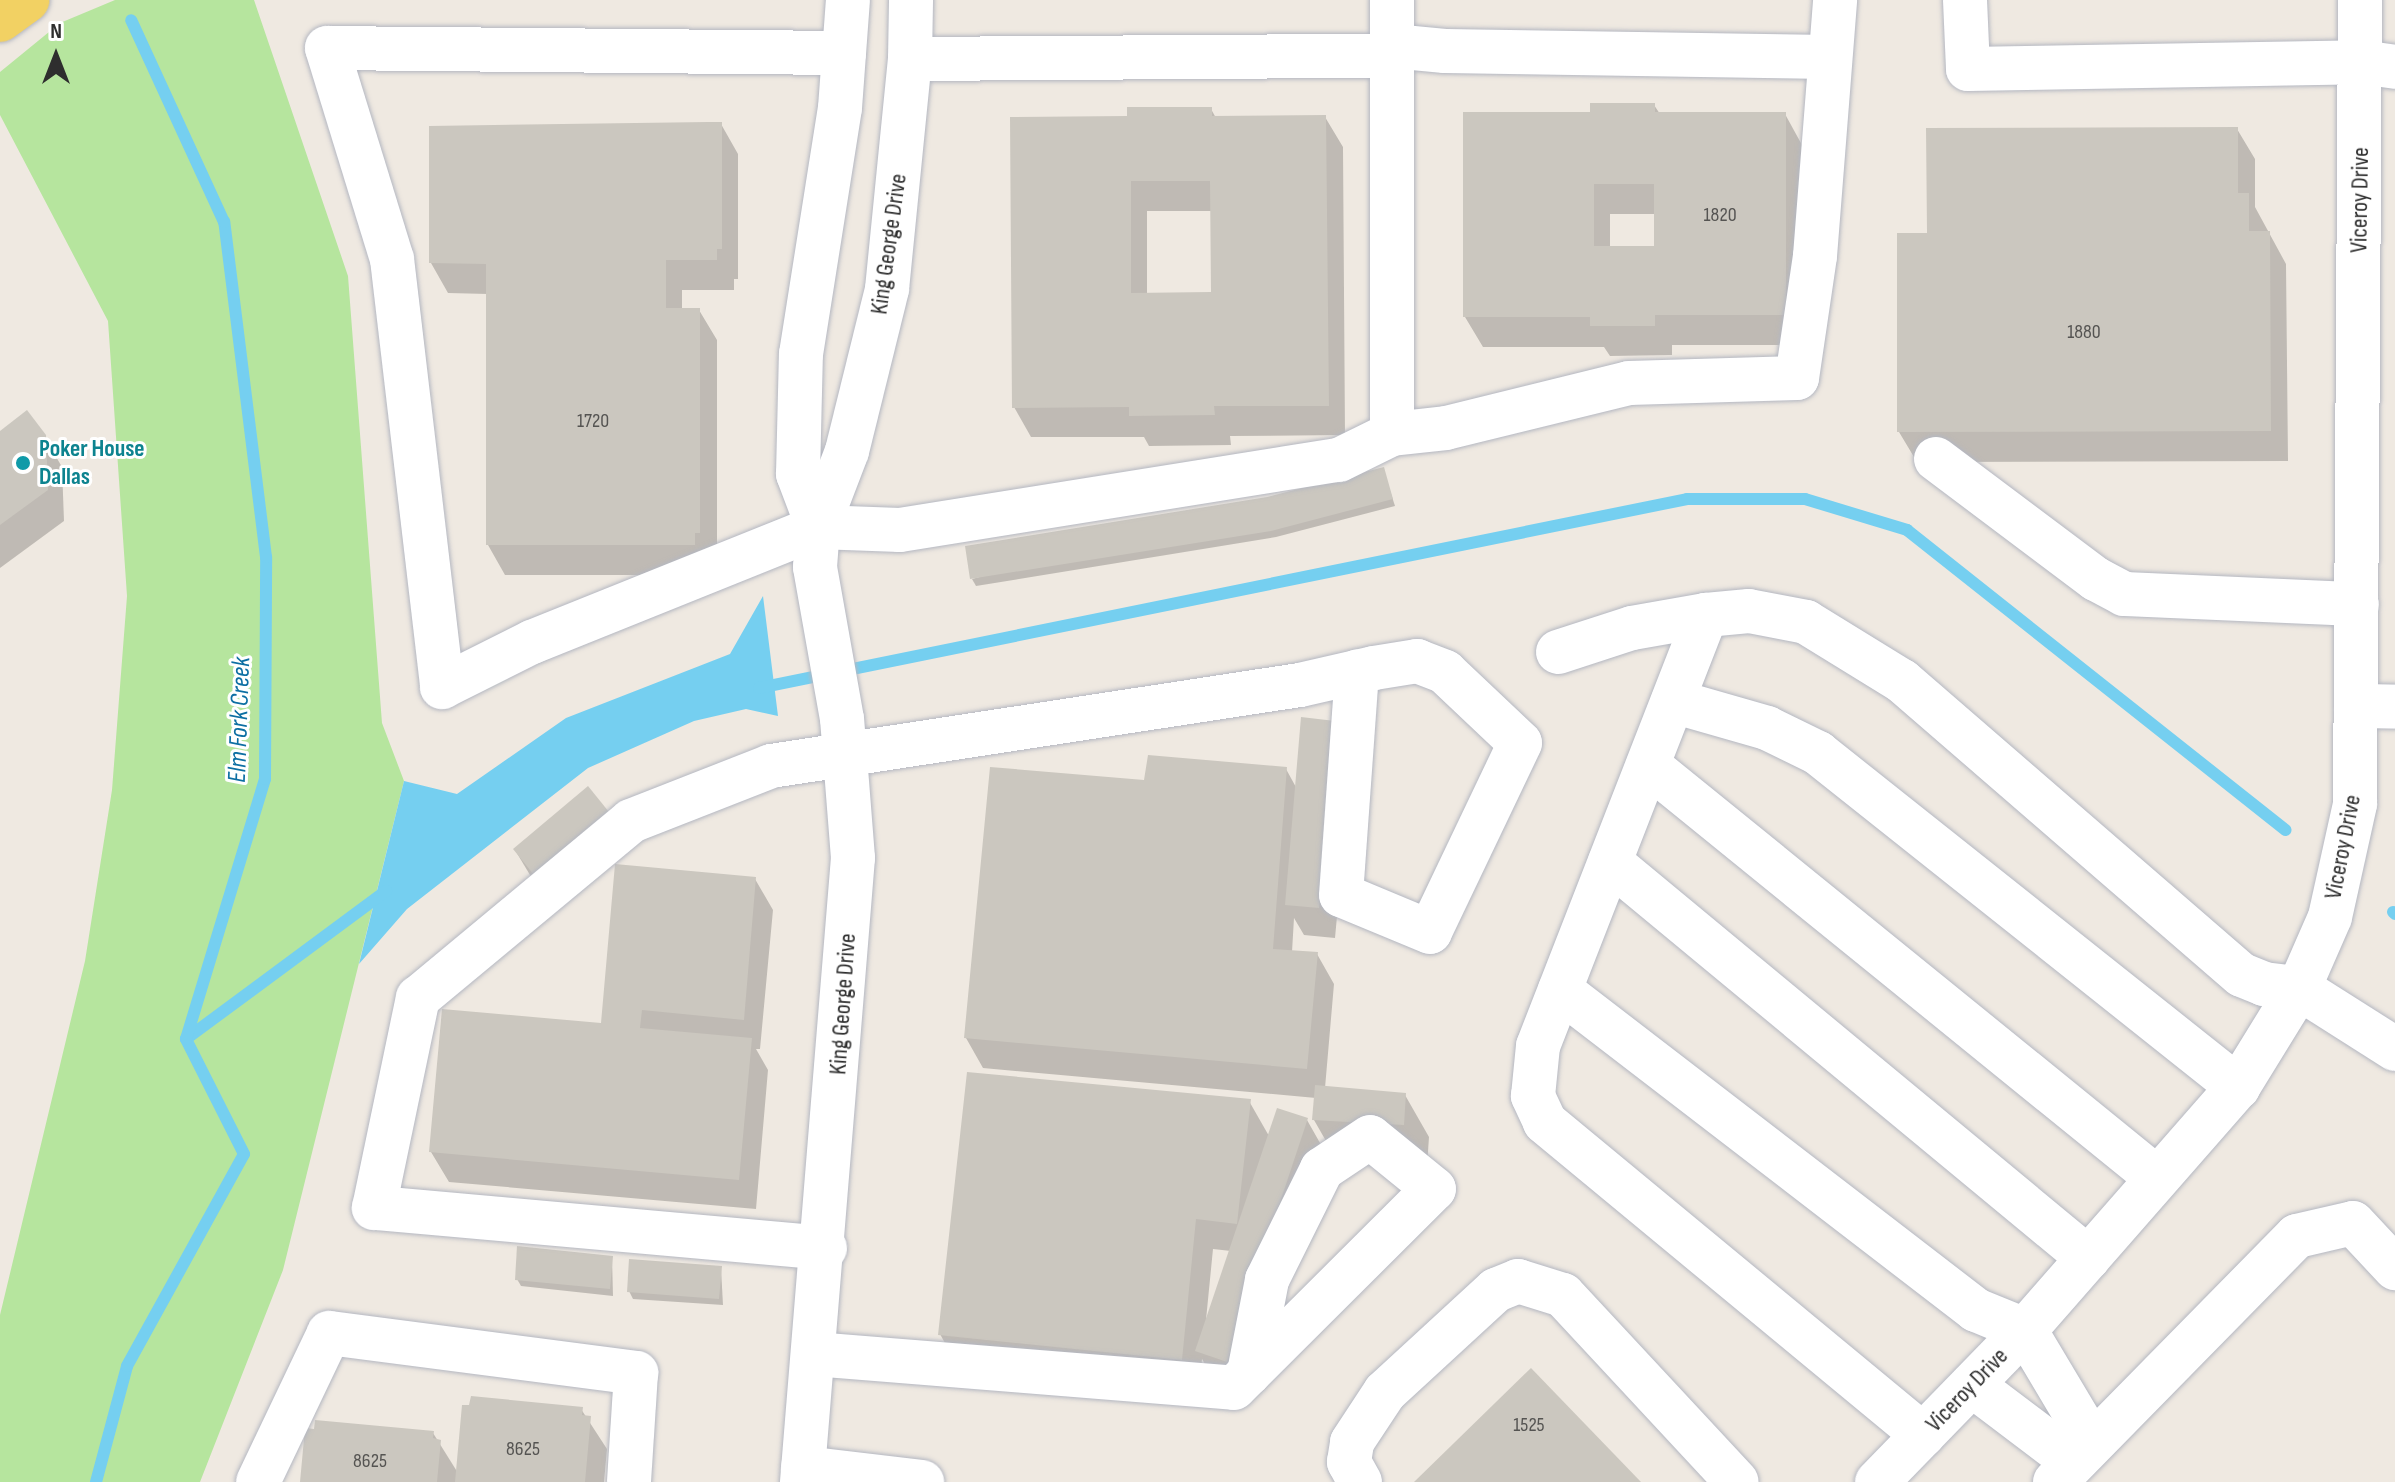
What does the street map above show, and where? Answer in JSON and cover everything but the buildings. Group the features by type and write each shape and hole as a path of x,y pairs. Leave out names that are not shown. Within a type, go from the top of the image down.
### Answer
{"main road":[{"path":"0,20 28,0"}],"street":[{"name":"King George Drive","path":"802,1475 825,1248 853,858 844,738 816,547 798,474 801,354 844,53 848,0"},
{"name":"King George Drive","path":"816,547 847,451 887,289 910,59 911,0"},
{"path":"1392,0 1392,434"},
{"path":"844,53 327,48 392,259 442,687 532,642 816,547 900,530 1324,462 1392,434 1446,428 1629,383 1797,378 1815,256 1835,0"},
{"path":"1965,0 1968,69 2378,64"},
{"name":"Viceroy Drive","path":"1877,1482 2025,1330 2238,1087 2299,988 2330,917 2376,707 2357,604 2376,487 2378,64 2360,0"},
{"path":"910,59 1392,51 1829,57"},
{"path":"1936,459 2096,579 2124,594 2357,604"},
{"path":"1558,652 1632,628 1706,615 1749,611 1806,622 1902,681 2242,975 2264,984 2299,988 2395,1049"},
{"path":"1706,615 1538,1046 1533,1096 1545,1122 1923,1435"},
{"path":"825,1248 374,1208 418,998 631,821 844,738 1357,672 1417,661 1445,672 1520,743 1430,932 1341,895 1357,672"},
{"path":"1673,701 1767,728 1818,753 2238,1087"},
{"path":"1648,765 2157,1178"},
{"path":"1610,862 2088,1258"},
{"path":"1560,990 1976,1310 2025,1330 2081,1424 2069,1468"},
{"path":"814,1354 1234,1388 1434,1189 1370,1137 1322,1169 1267,1280 1249,1373"},
{"path":"2069,1468 2297,1236 2353,1223 2395,1268"},
{"path":"1360,1482 1349,1462 1352,1442 1385,1392 1496,1290 1518,1281 1563,1295 1737,1482"},
{"path":"258,1482 329,1333 636,1373 629,1482"},
{"path":"1972,1385 2058,1450 2069,1468"},
{"path":"802,1475 922,1482"}],"green space":[{"path":"115,0 254,0 348,276 382,723 404,781 283,1270 200,1482 0,1482 0,1315 85,961 112,790 127,596 108,321 0,115 0,72 60,23"}],"water":[{"path":"763,596 778,716 746,709 694,721 588,768 407,909 359,964 404,781 457,794 566,718 730,654"}],"waterway":[{"name":"Elm Fork Creek","path":"96,1482 127,1366 244,1154 186,1039 265,779 266,557 224,222 131,20"},
{"path":"759,688 1687,499 1805,499 1907,530 2285,830"},
{"path":"186,1039 386,891"}],"place":[{"name":"Poker House Dallas","path":"23,463"}]}
